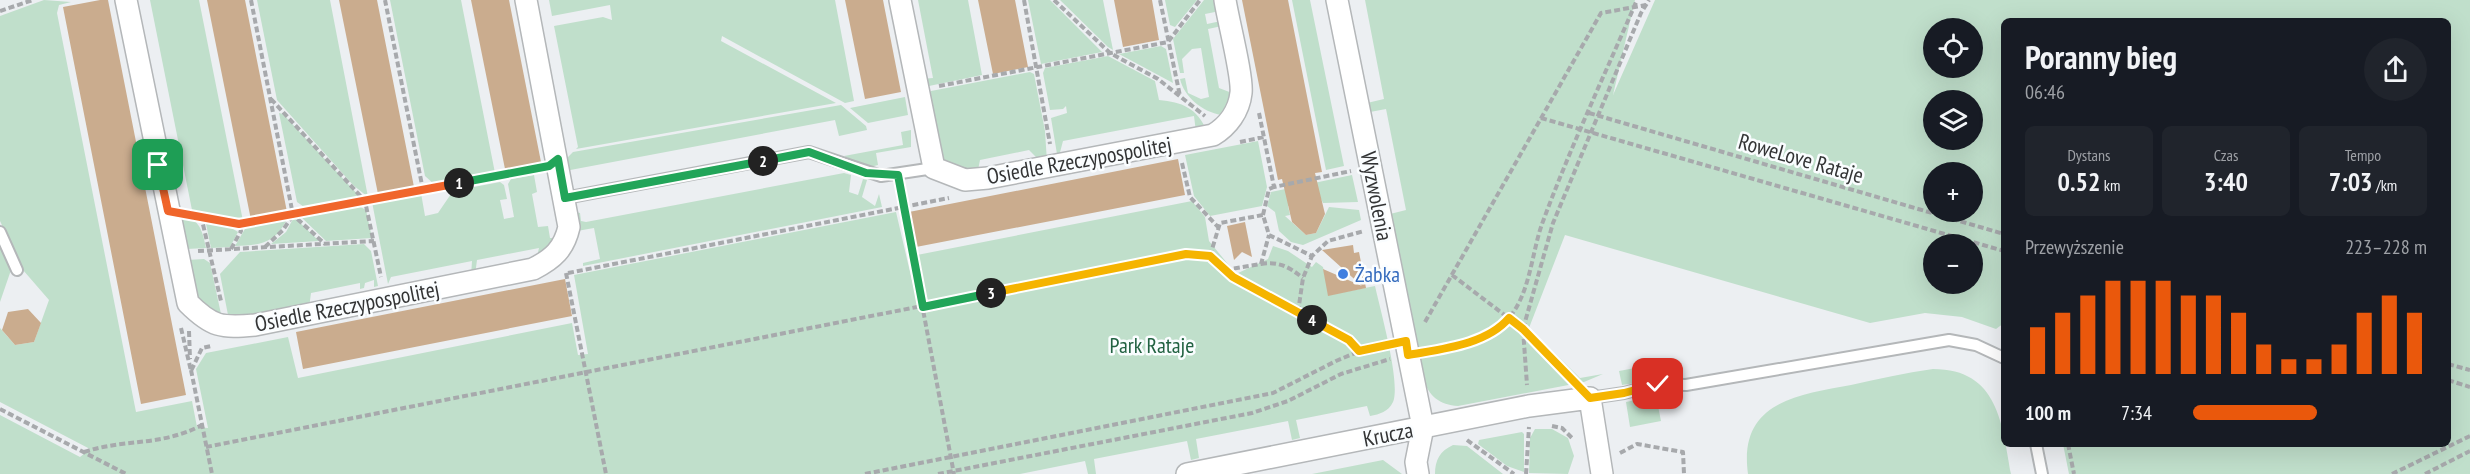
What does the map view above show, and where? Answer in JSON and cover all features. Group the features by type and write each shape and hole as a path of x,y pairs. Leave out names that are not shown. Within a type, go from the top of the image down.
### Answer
{"street":[{"path":"126,0 188,303"},
{"name":"Osiedle Rzeczypospolitej","path":"188,303 206,321 227,328 533,269 558,254 565,243 569,227 558,159 526,0"},
{"path":"900,0 934,168"},
{"path":"1224,0 1242,92 1236,110 1226,128"},
{"name":"Wyzwolenia","path":"1337,0 1423,427"},
{"name":"Osiedle Rzeczypospolitej","path":"934,168 965,180 1054,166 1213,135 1226,128"},
{"path":"1590,398 1602,474"},
{"name":"Krucza","path":"1187,474 1423,427 1590,398"},
{"path":"1418,474 1416,462 1423,427"}],"lane":[{"path":"565,198 809,152 866,173 898,175 934,168"},
{"path":"0,232 17,270"},
{"path":"1590,398 1624,393 1658,384 1686,385 1949,340 1976,345 2001,357"},
{"path":"2037,447 2042,474"}],"path":[{"path":"0,11 33,0"},
{"path":"251,0 293,215 324,244"},
{"path":"385,0 423,190"},
{"path":"1024,0 1054,166"},
{"path":"1054,0 1110,53 1158,79 1243,141"},
{"path":"1160,0 1180,96"},
{"path":"918,90 1168,42 1200,0"},
{"path":"865,474 1273,393 1359,351 1475,341 1493,332 1509,318 1521,296 1542,225 1636,0"},
{"path":"1523,329 1553,223 1649,0"},
{"path":"938,474 1252,413 1288,401 1341,374 1407,348 1416,339 1601,13 1646,5"},
{"path":"270,98 365,201 386,299"},
{"path":"1257,103 1274,187"},
{"name":"RoweLove Rataje","path":"1589,113 2001,233"},
{"path":"1541,118 2001,250"},
{"path":"1180,153 1190,197 1218,228"},
{"path":"168,211 239,224 549,166 558,159"},
{"path":"1261,264 1269,235 1263,215 1269,189 1356,170"},
{"path":"898,175 954,472"},
{"path":"265,247 283,230 293,215"},
{"path":"1210,256 1220,223 1263,215"},
{"path":"201,216 227,328"},
{"path":"231,249 241,231 239,224"},
{"path":"1298,312 1303,278 1312,256 1328,241 1368,230"},
{"path":"1269,235 1312,256"},
{"path":"177,252 374,241"},
{"path":"206,447 1186,254 1210,256 1225,270 1349,340 1359,351"},
{"path":"1225,270 1276,262 1291,268 1303,278"},
{"path":"565,270 606,474"},
{"path":"1452,275 1523,329 1590,398"},
{"path":"188,303 190,371 212,474"},
{"path":"2451,365 2470,370"},
{"path":"2451,381 2470,387"},
{"path":"0,409 126,474"},
{"path":"1526,474 1530,424 1537,424"},
{"path":"1545,424 1562,428 1573,438 1575,446"},
{"path":"83,452 117,444 161,441 180,436 202,426"},
{"path":"2451,445 2470,436"},
{"path":"1464,438 1514,474"},
{"path":"1620,454 1637,444 1683,452 1684,474"},
{"path":"2069,447 2074,474"},
{"path":"2392,474 2447,447"},
{"path":"2425,474 2470,451"}],"green space":[{"name":"Park Rataje","path":"44,0 71,2 59,5 57,13 136,412 192,401 197,427 208,428 196,369 206,353 288,337 298,378 572,323 578,355 588,354 574,275 896,212 914,289 923,287 917,255 1192,201 1205,217 1209,241 1236,274 1268,259 1273,246 1288,251 1312,267 1316,262 1323,267 1329,295 1375,286 1392,363 1395,393 1393,402 1383,412 1370,416 1367,406 1296,420 1300,438 1292,440 1288,421 1196,439 1199,458 1191,460 1187,441 1094,459 1096,474 1088,474 1085,461 1020,474 0,474 0,415 80,457 90,449 0,402 0,328 15,345 34,342 49,300 23,270 0,221 0,16"},
{"path":"150,0 199,0 243,221 192,210"},
{"path":"257,0 330,0 368,197 353,185 277,100"},
{"path":"390,0 461,0 495,173 435,185 425,176"},
{"path":"549,0 835,0 854,101 845,103 722,36 721,41 836,103 576,149 578,147 554,26 603,17 612,20 610,5 552,16"},
{"path":"918,0 968,0 982,75 929,86 921,82 921,79 933,78"},
{"path":"1028,0 1050,0 1102,52 1041,64"},
{"path":"1060,0 1103,0 1113,50 1108,47"},
{"path":"1165,0 1197,0 1175,27 1170,25"},
{"path":"1204,0 1217,0 1220,11 1205,14 1207,24 1221,21 1222,26 1208,29 1219,88 1232,93 1221,115 1208,111 1195,103 1182,86 1180,79 1185,78 1188,93 1201,99 1209,97 1201,48 1192,49 1182,59 1184,73 1180,73 1173,39"},
{"path":"1292,0 1310,0 1344,166 1326,170"},
{"path":"1365,0 1635,0 1613,95 1655,0 2470,0 2470,474 2069,474 2064,447 2451,447 2451,18 2001,18 2001,325 1996,329 1962,317 1925,313 1870,323 1565,235 1529,328 1580,378 1603,374 1584,382 1458,406 1440,402 1428,390 1424,379 1390,214 1406,210 1386,109 1370,112 1367,103 1384,99"},
{"path":"1161,46 1166,49 1173,83 1119,54"},
{"path":"1108,56 1155,81 1159,100 1175,102 1188,108 1199,117 1207,131 1196,132 1194,116 1063,141 1058,160 1051,118 1067,113 1066,106 1063,109 1050,110 1043,73 1045,68"},
{"path":"1030,72 1034,74 1045,131 1047,162 1042,163 1029,150 980,160 977,175 941,160 925,98 931,91"},
{"path":"905,97 908,115 868,123 850,108"},
{"path":"841,105 866,126 867,130 839,136 835,120 565,171 563,162 573,152"},
{"path":"279,113 283,114 361,198 307,209 297,202"},
{"path":"911,130 911,147 876,153 878,165 866,168 844,156 903,145 901,132"},
{"path":"1258,141 1267,187 1262,206 1210,216 1194,196 1185,155"},
{"path":"844,173 851,175 849,192 858,195 863,179 867,180 862,197 875,206 879,194 882,207 583,266 583,263 600,259 594,228 577,231 575,212 580,213 581,221 586,222"},
{"path":"534,175 537,192 532,194 538,227 548,226 550,238 554,238 555,247 536,261 539,248 477,260 475,275 471,276 472,261 391,277 388,284 372,202 421,193 425,216 438,213 453,191 500,182 504,185 507,199 500,200 504,219 514,217 508,184 511,179"},
{"path":"1352,175 1358,202 1323,203 1321,199 1288,206 1290,215 1285,216 1306,235 1316,233 1329,207 1359,210 1361,220 1303,245 1291,242 1279,231 1275,212 1267,206 1271,192"},
{"path":"357,205 366,210 372,238 326,241 300,216"},
{"path":"175,213 189,217 198,224 206,248 187,249"},
{"path":"294,217 319,241 271,244 286,232"},
{"path":"205,219 225,224 238,232 230,247 211,248"},
{"path":"287,219 277,234 266,242 235,246 246,227"},
{"path":"0,244 11,270 0,302"},
{"path":"364,244 371,251 378,286 374,287 374,280 365,283 364,288 360,289 360,283 311,293 309,308 247,317 228,315 220,274 240,252"},
{"path":"204,259 210,263 221,314 211,311 195,299 187,260"},
{"path":"1651,365 1650,376 1642,382 1622,385 1619,371"},
{"path":"1933,369 1955,372 1972,379 1984,389 2000,419 2001,447 2006,447 2011,474 1748,474 1747,450 1752,431 1762,417 1775,406 1811,393"},
{"path":"1644,398 1658,406 1661,421 1630,427 1626,402"},
{"path":"1535,429 1552,429 1568,438 1574,456 1568,474 1529,473 1530,438"},
{"path":"1522,432 1524,434 1524,472 1507,466 1478,444 1479,440"},
{"path":"1453,445 1467,446 1503,474 1435,474 1439,456"},
{"path":"1383,460 1402,474 1312,474"}],"building":[{"path":"108,0 186,395 141,404 63,7"},
{"path":"207,0 245,0 287,212 251,220"},
{"path":"339,0 377,0 414,187 378,194"},
{"path":"471,0 509,0 541,162 505,169"},
{"path":"845,0 883,0 901,92 865,99"},
{"path":"978,0 1015,0 1028,67 993,74"},
{"path":"1114,0 1152,0 1159,40 1123,47"},
{"path":"1242,0 1288,0 1322,172 1315,173 1325,214 1316,233 1306,235 1292,222 1282,179 1278,180"},
{"path":"1178,159 1185,195 916,247 909,212"},
{"path":"1245,222 1252,257 1242,252 1234,260 1227,226"},
{"name":"Żabka","path":"1353,245 1354,253 1359,252 1366,288 1328,296 1323,269 1362,286 1322,250"},
{"path":"565,279 572,316 303,369 296,332"},
{"path":"28,309 41,323 34,342 15,345 2,330 8,312"}],"place":[{"name":"Żabka","path":"1343,274"}],"route":[{"path":"158,165 168,211 239,224 549,166 558,159 565,198 809,152 866,173 881,176 898,175 923,307 1186,254 1210,256 1233,277 1349,340 1359,351 1406,341 1408,355 1475,341 1493,332 1509,318 1523,329 1590,398 1624,393 1658,384"}]}
